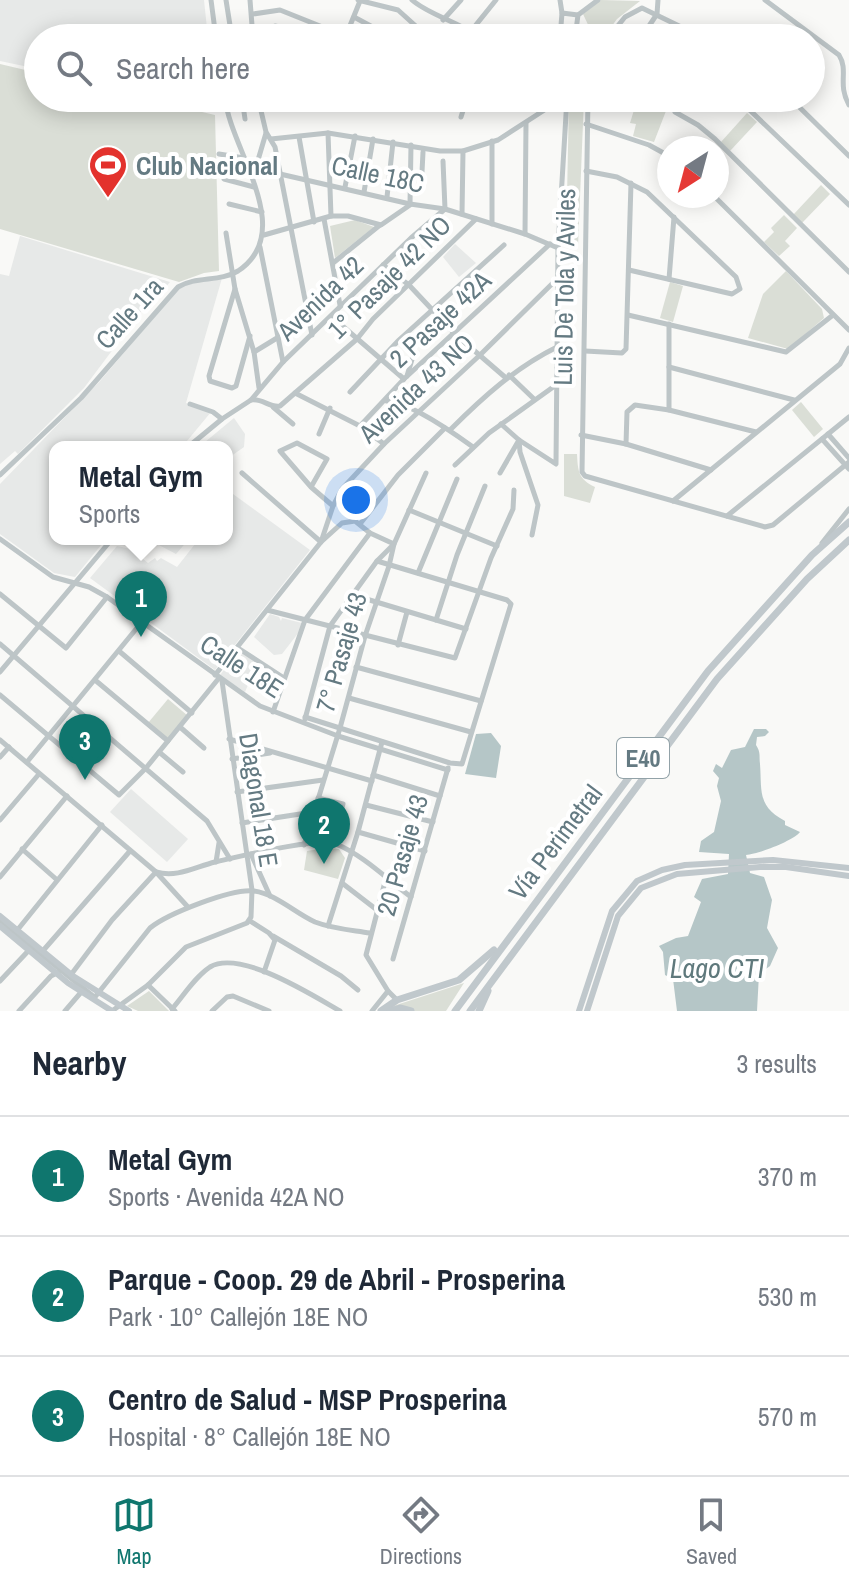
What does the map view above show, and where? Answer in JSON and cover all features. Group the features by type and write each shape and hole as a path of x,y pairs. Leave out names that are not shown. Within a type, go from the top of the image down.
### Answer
{"highway":[{"name":"Vía Perimetral","path":"455,1011 708,671 812,555 849,522"},
{"name":"Vía Perimetral","path":"470,1011 717,679 807,579 849,540"},
{"path":"381,1011 397,1000 450,984 467,975 523,919"},
{"path":"479,1011 501,966"},
{"path":"390,1011 400,1008 411,1011"}],"main road":[{"path":"579,1011 612,911 637,881 662,870 685,865 786,860 849,868"},
{"path":"587,1011 618,916 641,888 677,874 782,867 849,876"},
{"path":"0,922 68,983 113,1011"},
{"path":"0,922 73,976 129,1011"},
{"path":"597,951 605,954"}],"street":[{"path":"211,0 214,24"},
{"path":"226,0 230,24"},
{"path":"250,0 253,24"},
{"path":"350,24 360,0 398,10 414,24"},
{"path":"412,0 453,24"},
{"path":"421,8 429,0"},
{"path":"443,20 461,0"},
{"path":"477,24 496,0"},
{"path":"560,0 561,24"},
{"path":"562,13 578,15 598,0"},
{"path":"650,24 657,14 658,0"},
{"path":"765,0 797,24"},
{"path":"619,24 625,17 642,8 677,24"},
{"path":"253,14 280,10 315,24"},
{"path":"577,24 578,15"},
{"path":"354,17 367,24"},
{"path":"825,45 839,55 844,65 843,93 849,105"},
{"path":"229,112 262,212 264,235 260,246 234,272"},
{"path":"244,112 245,119"},
{"path":"261,112 280,174 312,336"},
{"path":"461,117 463,112"},
{"path":"271,139 328,133 440,151 463,151 492,141 543,112"},
{"path":"501,424 554,464 557,461 558,248 564,112"},
{"name":"Luis De Tola y Aviles","path":"587,112 582,472 585,476 673,501"},
{"path":"675,112 715,139 849,272"},
{"path":"752,112 849,205"},
{"path":"804,112 849,156"},
{"path":"513,239 522,233 526,123"},
{"path":"586,124 657,149"},
{"path":"252,179 266,132"},
{"path":"328,133 328,218 340,306"},
{"path":"345,187 355,136"},
{"path":"299,137 314,222"},
{"path":"364,192 373,139"},
{"name":"1° Pasaje 42 NO","path":"492,141 492,224"},
{"path":"387,197 393,142"},
{"path":"333,263 410,204 411,145"},
{"path":"462,214 463,151"},
{"path":"422,172 423,152"},
{"path":"219,154 244,158"},
{"path":"443,161 445,209"},
{"path":"586,171 604,173 631,183 658,200 736,277 740,289 732,294 629,270"},
{"name":"Calle 18C","path":"280,174 445,209 522,233 558,248"},
{"path":"224,179 254,187"},
{"path":"585,351 622,353 627,344 631,183"},
{"path":"229,204 262,212"},
{"path":"726,208 849,330"},
{"name":"Avenida 42","path":"195,441 251,400 283,362 445,209"},
{"path":"264,235 328,218 348,216 381,225"},
{"path":"669,279 674,216"},
{"name":"1° Pasaje 42 NO","path":"273,406 280,406 357,339 373,319 476,219"},
{"path":"226,233 235,289 254,352 259,388"},
{"name":"2 Pasaje 42A","path":"360,426 406,378 550,244"},
{"path":"350,392 399,340 504,245"},
{"path":"260,246 283,362"},
{"path":"383,265 409,285 455,334 534,399"},
{"name":"Calle 1ra","path":"0,475 81,398 178,287 190,281 234,272"},
{"name":"Avenida 43 NO","path":"321,542 342,489 384,444 559,277"},
{"path":"235,289 210,381 232,388 236,386 250,336"},
{"path":"628,315 786,352 833,315"},
{"path":"227,317 246,321"},
{"path":"332,317 406,378 413,356 399,340"},
{"path":"669,324 669,410"},
{"path":"254,352 277,338"},
{"path":"304,720 330,626 377,561 394,544 370,533 360,524 398,475 447,429 508,376 557,347"},
{"path":"673,501 840,364 849,348"},
{"path":"669,367 795,400"},
{"path":"455,465 501,424 557,384"},
{"path":"295,393 330,408 384,444"},
{"path":"251,400 273,406 293,424"},
{"path":"385,401 396,402 447,429 473,447"},
{"path":"190,404 213,412 222,419"},
{"path":"626,444 627,412 630,407 669,410 757,432"},
{"path":"319,434 330,408"},
{"path":"727,516 849,417"},
{"path":"828,434 848,463"},
{"path":"581,435 626,444 712,470"},
{"path":"822,439 848,463"},
{"path":"500,473 519,440"},
{"path":"519,440 520,452 538,505 532,535"},
{"path":"311,487 327,459 297,443 280,451 311,487 333,506"},
{"path":"673,501 765,527 773,525 848,463"},
{"path":"242,473 321,542"},
{"name":"7° Pasaje 43","path":"304,845 394,544 426,473"},
{"path":"418,573 457,479"},
{"path":"436,620 485,486"},
{"path":"267,610 455,658 513,509 514,490"},
{"path":"812,555 849,509"},
{"path":"409,510 497,546"},
{"name":"Avenida 43 NO","path":"49,736 119,795 192,713 238,648 321,542 342,523 349,520 360,524"},
{"path":"273,712 305,620 370,533"},
{"name":"Calle 18E","path":"0,539 53,577 89,587 107,597 260,706 340,728 449,766"},
{"path":"0,672 107,545"},
{"path":"377,561 511,604 462,765 449,766"},
{"path":"0,594 68,648 107,597"},
{"path":"352,595 466,629"},
{"path":"398,645 407,612"},
{"path":"27,762 141,623"},
{"path":"0,644 213,827 230,859"},
{"path":"238,648 284,678"},
{"path":"119,651 192,713"},
{"path":"356,667 481,701"},
{"name":"Diagonal 18 E","path":"219,678 249,855 252,890 248,922"},
{"path":"95,680 168,741"},
{"path":"0,695 49,736"},
{"path":"349,698 471,732"},
{"name":"Calle 18E","path":"304,720 338,736 449,766"},
{"path":"180,727 204,748"},
{"path":"229,739 271,753 440,796"},
{"path":"0,740 156,872 187,907"},
{"path":"328,926 382,742"},
{"path":"0,757 9,747"},
{"path":"159,752 183,772"},
{"path":"232,759 271,753"},
{"name":"20 Pasaje 43","path":"393,959 449,766"},
{"path":"0,820 39,774"},
{"path":"237,792 323,780"},
{"path":"0,877 67,796"},
{"path":"318,798 343,804 333,843"},
{"path":"366,805 433,822"},
{"path":"242,823 313,812"},
{"path":"15,933 102,825"},
{"path":"358,832 425,851"},
{"path":"216,862 219,842"},
{"path":"156,872 171,875 249,855 333,843 411,897"},
{"path":"22,849 56,879"},
{"path":"40,955 130,851"},
{"path":"249,855 270,896"},
{"path":"68,978 112,920 156,872"},
{"path":"386,878 366,952 367,960 397,1000"},
{"path":"342,883 377,910"},
{"path":"95,997 150,928 161,919 187,907 252,890 328,926 370,933"},
{"path":"0,922 113,1011 148,985 186,947 248,922 341,976 358,990"},
{"path":"264,972 275,944 273,936"},
{"path":"0,981 31,948"},
{"path":"148,985 174,1010 200,976 219,963 232,962 264,972 340,1011"},
{"path":"51,976 54,966"},
{"path":"19,1011 51,976 60,972"},
{"path":"65,1011 84,989"},
{"path":"372,1011 388,991"},
{"path":"212,1011 227,997 233,996 269,1011"}],"shaded area":[{"path":"0,0 204,0 207,24 24,24 24,66 0,61"},
{"path":"601,0 640,1 613,24 588,24 583,14"},
{"name":"Club Nacional","path":"0,64 24,70 24,112 202,112 215,115 219,271 179,282 0,229"},
{"path":"569,112 583,112 578,247 566,247"},
{"path":"633,112 666,112 654,142 633,136 636,124 630,123"},
{"path":"747,113 757,122 730,151 729,136 726,136"},
{"path":"821,185 830,194 802,223 793,215"},
{"path":"784,215 797,228 785,241 790,246 779,256 764,242 774,232 771,228"},
{"path":"355,220 374,227 335,258 330,226"},
{"path":"20,236 170,282 163,290 158,289 84,388 18,454 15,451 0,464 0,274 9,276"},
{"path":"455,244 476,263 459,277 443,257"},
{"path":"786,271 822,309 824,318 788,349 748,338 763,294"},
{"path":"222,278 186,403 211,412 187,441 49,441 49,545 101,545 75,577 54,573 0,534 0,484 100,381 184,285"},
{"path":"670,282 683,286 673,322 660,318"},
{"path":"801,402 823,429 814,437 792,410"},
{"path":"234,418 245,434 244,447 233,455 233,441 206,441"},
{"path":"564,454 577,454 580,474 595,487 590,503 564,496"},
{"path":"233,494 310,550 215,670 90,578 117,546 131,549 148,563 161,558 177,567 194,545 233,545"},
{"path":"159,545 184,545 176,554"},
{"path":"270,614 281,621 282,618 302,623 282,654 274,655 254,637"},
{"path":"240,650 257,663 245,692 220,675"},
{"path":"168,699 188,716 168,739 148,723"},
{"path":"131,789 188,839 167,862 110,812"},
{"path":"339,849 345,858 338,879 304,870 307,851"},
{"path":"464,983 446,1011 390,1007"},
{"path":"149,991 169,1011 138,1011 127,1006"}],"water":[{"name":"Lago CTI","path":"754,729 769,732 757,737 756,745 765,803 785,821 785,825 800,832 775,846 746,855 750,873 764,877 772,900 767,928 778,948 770,966 759,974 757,1011 677,1011 673,979 665,975 663,952 659,946 688,936 701,902 694,897 702,879 728,874 729,854 699,852 701,841 714,832 721,801 717,786 719,778 713,771 716,764 722,768 731,750 745,747"},
{"path":"491,733 501,746 496,778 465,774 476,734"}],"place":[{"name":"Club Nacional","path":"108,199"},
{"name":"Metal Gym","path":"141,637"},
{"name":"Centro de Salud - MSP Prosperina","path":"85,780"},
{"name":"Parque - Coop. 29 de Abril - Prosperina","path":"324,864"}]}
